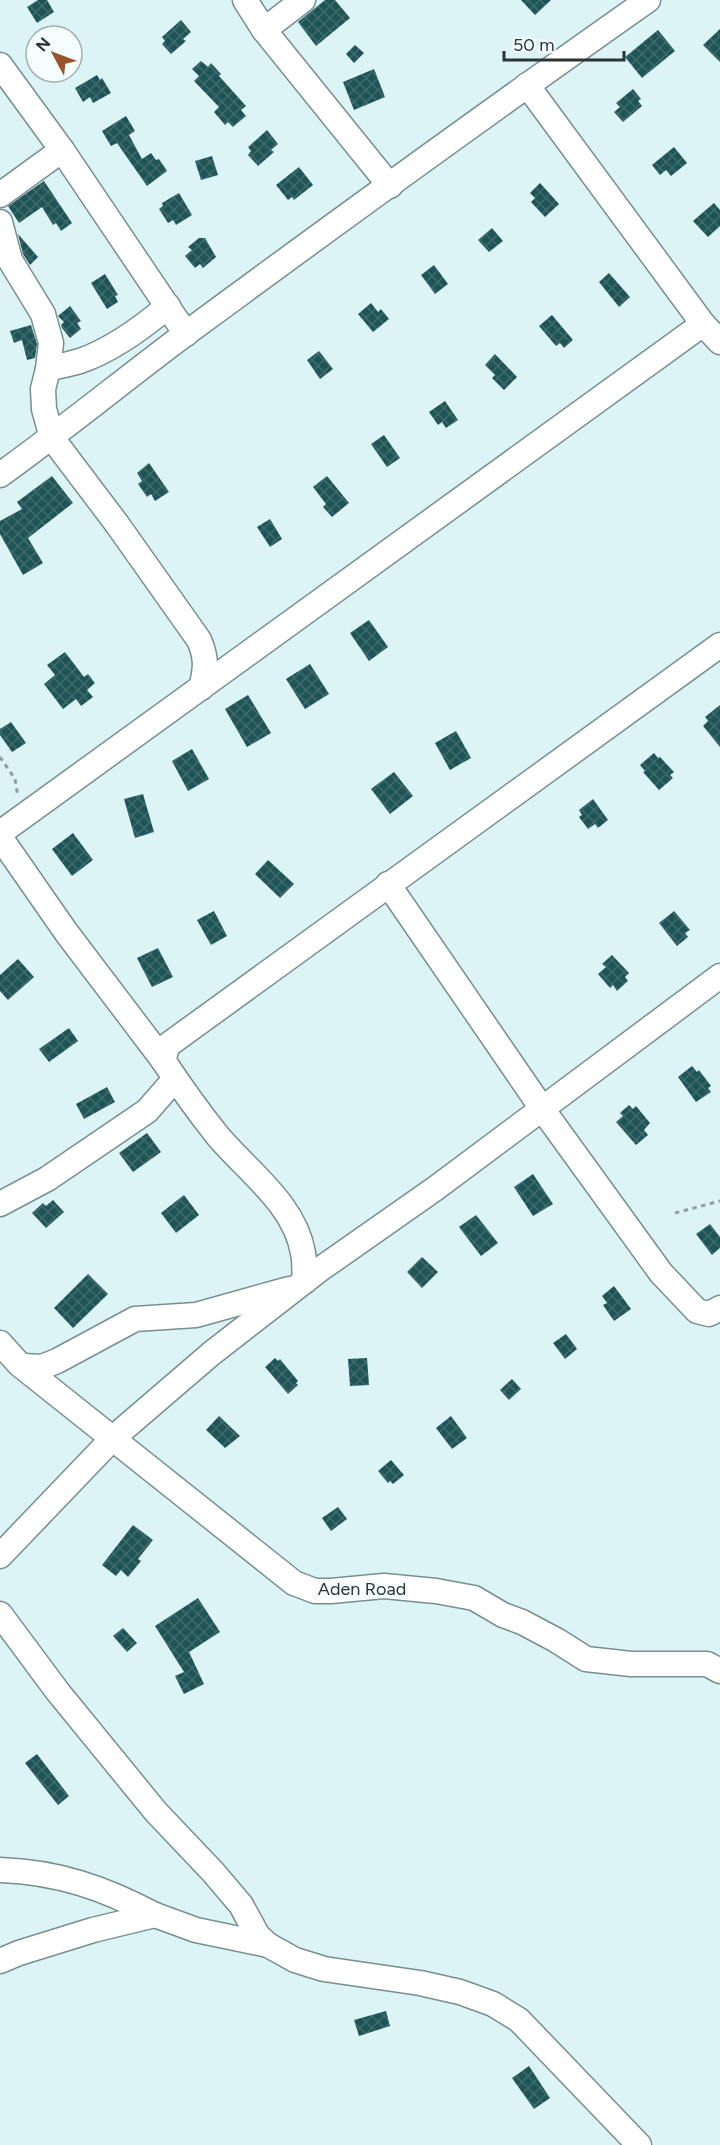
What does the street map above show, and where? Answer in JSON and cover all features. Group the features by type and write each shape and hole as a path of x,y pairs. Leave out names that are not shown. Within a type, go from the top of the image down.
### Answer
{"street":[{"path":"245,0 264,30 390,186"},
{"path":"264,30 303,0"},
{"path":"0,475 52,438 186,334 527,85 648,0"},
{"path":"0,65 62,150 186,334"},
{"path":"527,85 703,324 720,342"},
{"path":"0,195 62,150"},
{"path":"0,222 10,260 43,314 51,342 43,389 44,410 52,438 117,524 199,640 205,654 205,675 201,688"},
{"path":"48,369 82,360 109,347 142,328 168,306"},
{"path":"300,1284 303,1253 296,1229 276,1198 218,1135 66,932 6,830 703,324"},
{"path":"0,1204 47,1179 147,1111 169,1070 168,1045 720,645"},
{"path":"388,884 543,1110 661,1273 698,1311 709,1314 720,1308"},
{"path":"0,1556 113,1438 212,1353 300,1284 543,1110 720,976"},
{"path":"14,1365 42,1367 135,1319 196,1315 300,1284"},
{"name":"Aden Road","path":"0,1343 14,1365 113,1438 294,1582 315,1591 384,1586 436,1591 474,1598 503,1615 556,1640 586,1659 631,1664 707,1664 720,1671"},
{"path":"0,1614 51,1683 156,1812 241,1905 258,1936 268,1945 295,1960 324,1969 460,1992 493,2004 519,2020 639,2145"},
{"path":"0,1870 27,1871 73,1880 119,1896 155,1915 196,1930 268,1945"},
{"path":"0,1961 93,1930 155,1915"}],"path":[{"path":"0,757 15,779 18,792 6,830"},
{"path":"675,1213 720,1201"}],"building":[{"path":"38,0 47,0 54,12 37,23 27,7"},
{"path":"325,0 335,0 350,18 316,46 298,22"},
{"path":"521,0 551,0 535,15"},
{"path":"181,20 191,32 183,39 186,41 171,54 162,44 165,41 162,37"},
{"path":"720,29 720,62 703,45"},
{"path":"658,30 675,51 642,78 625,57"},
{"path":"355,45 364,53 354,63 346,54"},
{"path":"201,61 208,67 211,63 221,74 219,76 246,106 241,110 246,116 233,127 228,122 225,125 214,112 219,107 194,81 199,76 192,69"},
{"path":"374,69 385,97 354,110 343,82"},
{"path":"97,75 100,80 102,78 111,93 93,103 90,97 83,102 75,88"},
{"path":"633,89 641,99 638,101 642,106 623,122 614,112 620,107 616,103"},
{"path":"126,116 135,131 129,135 142,159 151,153 156,160 159,159 167,171 147,186 117,143 111,146 102,131"},
{"path":"267,130 278,144 271,150 274,152 258,166 248,155 251,151 248,147"},
{"path":"674,147 687,163 671,176 666,170 660,175 652,165"},
{"path":"212,156 218,175 201,180 195,161"},
{"path":"299,167 313,185 294,200 292,197 288,200 276,185"},
{"path":"44,181 72,223 61,231 56,223 53,225 42,207 19,223 8,206"},
{"path":"540,183 559,204 545,217 531,202 535,198 530,193"},
{"path":"179,193 192,215 176,225 173,220 168,223 159,209 163,206 162,203"},
{"path":"714,203 720,210 720,226 708,237 693,221"},
{"path":"492,228 503,241 489,252 478,240"},
{"path":"18,234 38,257 30,265 23,254"},
{"path":"199,238 205,238 216,257 203,268 200,264 195,268 185,256 192,250 188,247"},
{"path":"434,265 448,284 435,294 421,275"},
{"path":"609,273 630,297 619,307 599,282"},
{"path":"105,274 118,295 115,296 118,302 107,309 91,283"},
{"path":"371,303 378,312 381,309 389,319 373,332 358,314"},
{"path":"70,306 81,321 77,323 81,329 70,338 62,328 61,325 64,322 58,316"},
{"path":"552,315 573,340 564,348 560,343 556,346 539,326"},
{"path":"31,325 37,344 35,358 27,360 22,340 14,343 10,331"},
{"path":"319,351 333,369 320,379 307,360"},
{"path":"495,354 517,377 504,390 492,378 495,375 485,365"},
{"path":"445,401 458,420 446,428 442,422 438,425 429,412"},
{"path":"384,435 400,458 387,467 371,444"},
{"path":"149,463 169,492 155,501 151,494 147,497 138,484 142,481 137,473"},
{"path":"52,476 73,503 28,538 43,563 23,575 0,534 0,521 22,509 17,502"},
{"path":"327,476 349,503 332,517 323,507 326,504 313,487"},
{"path":"270,519 282,539 270,547 257,527"},
{"path":"369,620 388,647 369,661 350,633"},
{"path":"65,652 84,677 88,674 95,683 87,690 93,697 81,706 76,699 63,709 44,684 55,675 47,665"},
{"path":"310,664 329,694 305,709 286,679"},
{"path":"248,695 271,733 247,747 225,709"},
{"path":"720,705 720,747 703,726 708,721 705,717"},
{"path":"11,722 26,743 12,752 0,735 0,729"},
{"path":"456,731 471,758 450,770 435,743"},
{"path":"192,749 209,779 188,791 172,761"},
{"path":"654,753 674,772 670,775 673,778 659,790 643,772 645,771 640,765"},
{"path":"394,772 413,796 390,814 371,789"},
{"path":"143,794 154,832 135,838 124,799"},
{"path":"593,799 608,820 598,828 595,824 588,829 579,817 582,815 579,810"},
{"path":"73,833 93,860 72,876 52,849"},
{"path":"268,860 294,884 280,898 255,874"},
{"path":"214,911 227,936 211,945 197,920"},
{"path":"674,911 690,930 685,933 688,937 677,946 659,923"},
{"path":"158,948 173,977 152,987 137,958"},
{"path":"612,955 629,973 625,977 628,981 617,991 613,985 610,988 598,974 606,967 602,964"},
{"path":"18,959 34,977 8,1000 0,991 0,975"},
{"path":"69,1028 78,1041 49,1062 39,1049"},
{"path":"692,1066 697,1072 699,1070 711,1086 708,1088 711,1092 696,1102 678,1077"},
{"path":"107,1087 115,1102 84,1119 76,1104"},
{"path":"629,1105 633,1109 636,1106 650,1123 644,1130 648,1135 636,1145 616,1122 623,1116 620,1113"},
{"path":"147,1133 161,1152 133,1172 119,1153"},
{"path":"533,1174 553,1204 533,1216 514,1187"},
{"path":"184,1195 199,1215 176,1233 161,1213"},
{"path":"53,1200 64,1212 46,1228 32,1213 43,1203 46,1206"},
{"path":"476,1215 498,1243 481,1256 459,1227"},
{"path":"710,1224 720,1237 720,1248 712,1255 696,1234"},
{"path":"422,1257 438,1272 422,1288 407,1272"},
{"path":"88,1274 108,1294 73,1328 54,1308"},
{"path":"614,1286 631,1309 614,1321 603,1305 607,1303 602,1296"},
{"path":"566,1334 577,1349 565,1359 553,1343"},
{"path":"275,1358 278,1361 280,1359 298,1381 296,1383 298,1385 288,1394 265,1367"},
{"path":"367,1358 369,1385 350,1386 348,1359"},
{"path":"512,1379 521,1389 509,1400 500,1390"},
{"path":"219,1416 240,1436 225,1448 206,1430"},
{"path":"451,1416 467,1438 452,1449 436,1428"},
{"path":"391,1460 404,1475 393,1484 390,1481 388,1483 378,1471"},
{"path":"338,1507 347,1519 331,1531 322,1518"},
{"path":"133,1525 153,1540 138,1559 141,1561 128,1577 121,1570 116,1576 102,1565"},
{"path":"198,1598 220,1632 189,1652 204,1684 184,1694 175,1676 184,1672 155,1626"},
{"path":"123,1628 137,1643 127,1652 113,1636"},
{"path":"37,1754 69,1796 58,1805 25,1763"},
{"path":"386,2011 390,2026 359,2036 354,2020"},
{"path":"529,2066 550,2098 534,2109 512,2078"}]}
